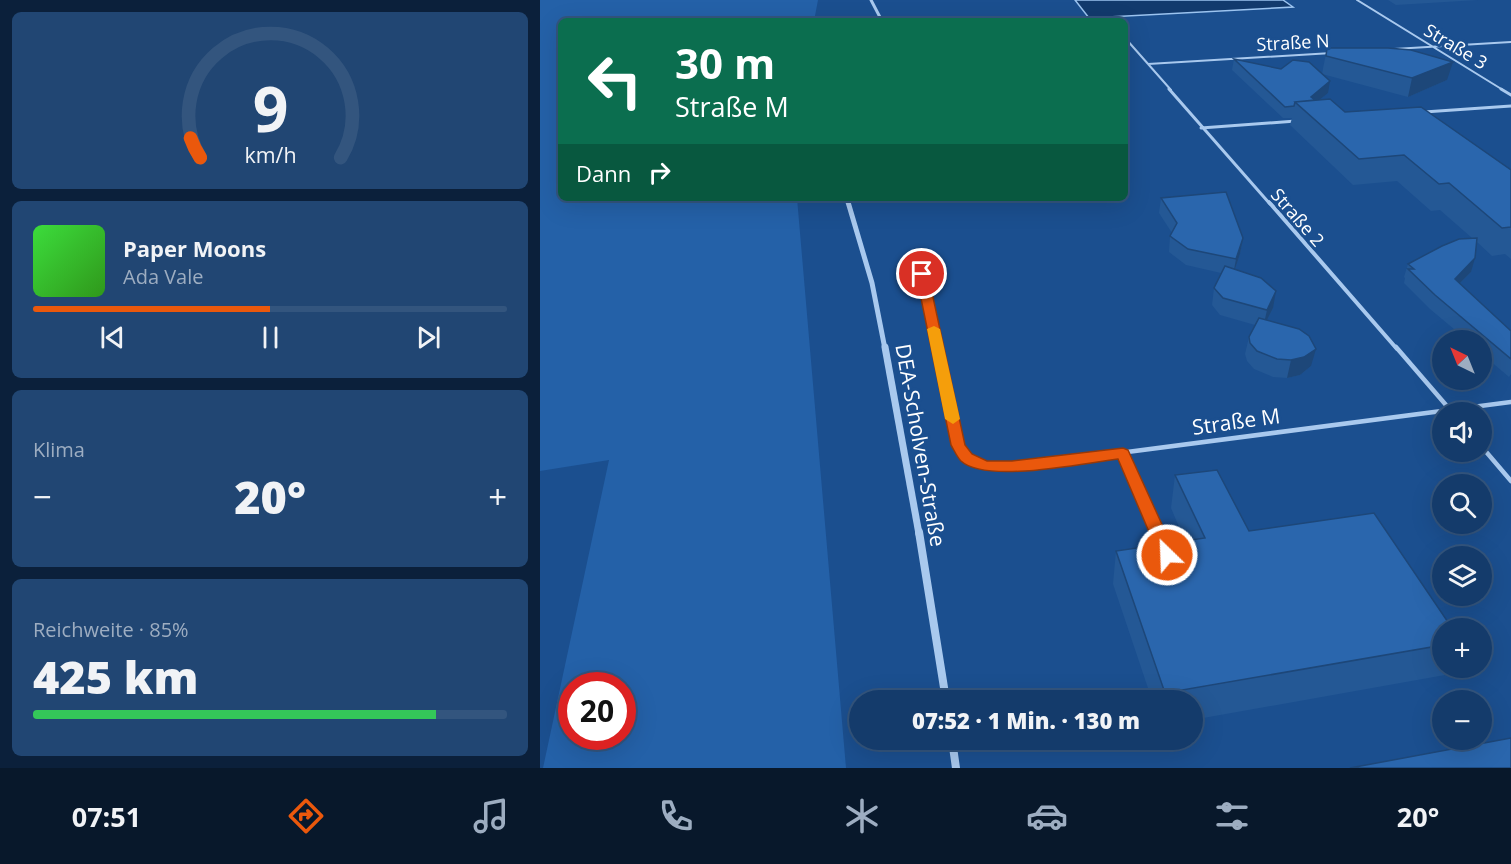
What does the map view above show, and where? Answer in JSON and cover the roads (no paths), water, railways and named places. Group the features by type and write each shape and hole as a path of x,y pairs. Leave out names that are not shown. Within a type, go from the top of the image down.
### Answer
{"street":[{"path":"871,0 881,18"},
{"name":"DEA-Scholven-Straße","path":"848,201 872,283 908,462 944,690"},
{"path":"953,750 956,768"}],"lane":[{"name":"Straße 3","path":"1357,0 1511,95"},
{"name":"Straße 2","path":"1128,41 1443,402"},
{"path":"1383,50 1511,42"},
{"name":"Straße N","path":"1148,64 1336,53"},
{"path":"1416,112 1511,106"},
{"path":"1202,128 1297,121"},
{"name":"Straße M","path":"917,253 958,445 967,458 985,466 1012,467 1432,413"},
{"name":"Straße M","path":"1492,405 1511,402"},
{"path":"1123,453 1167,555"},
{"path":"1492,459 1511,481"}]}
